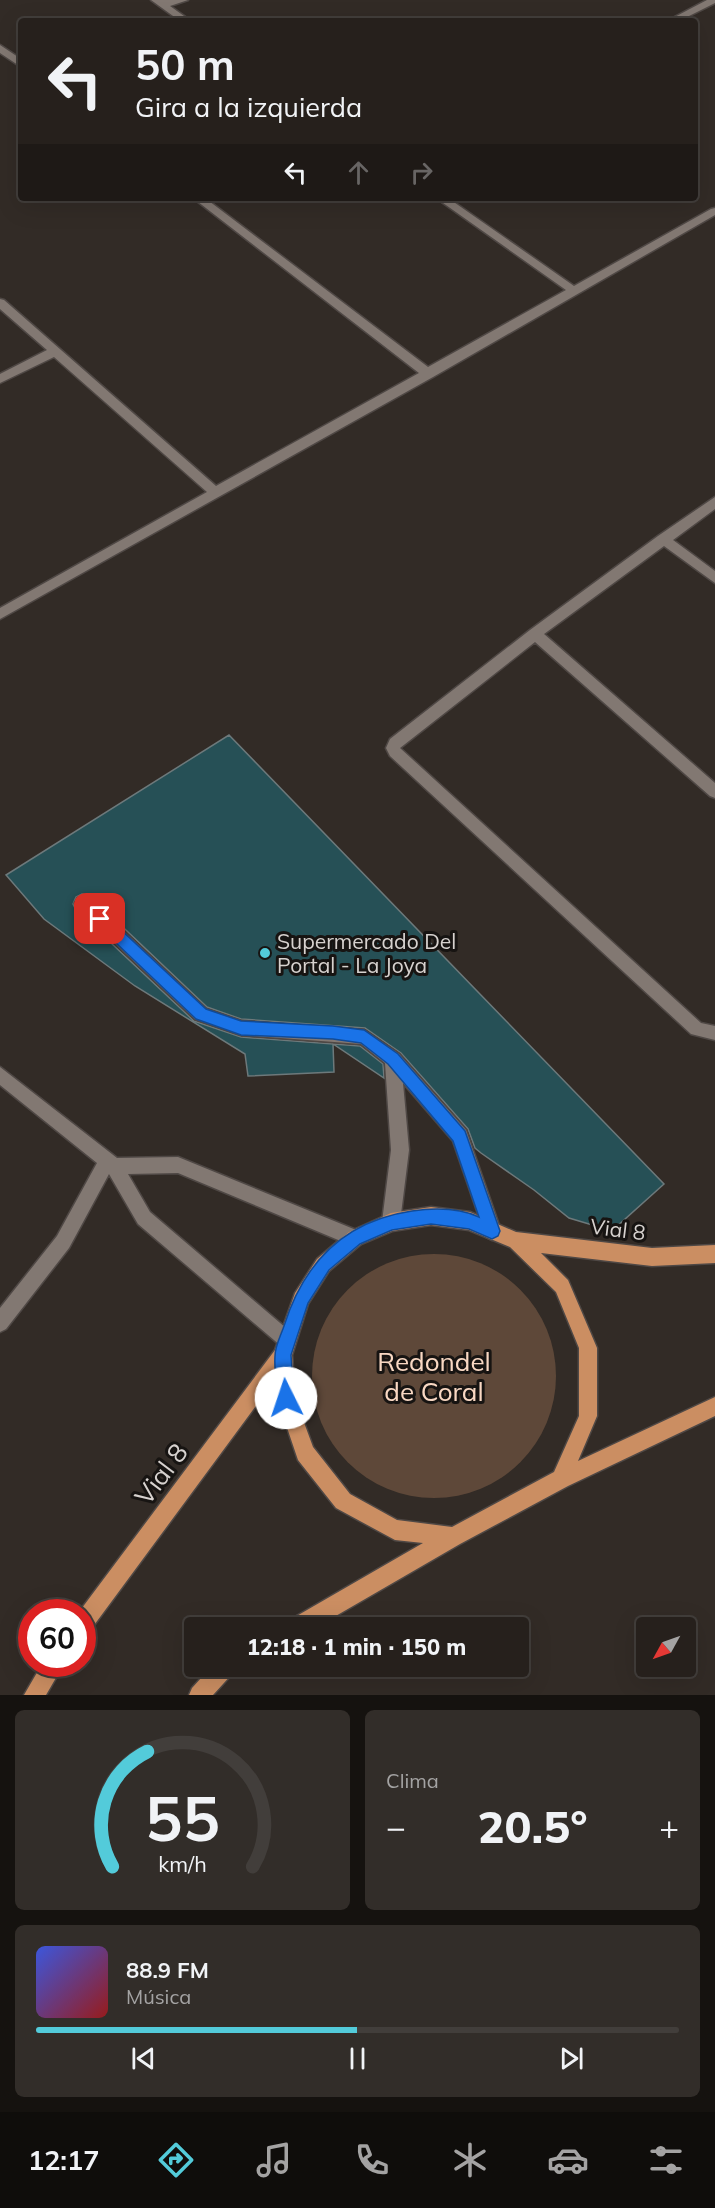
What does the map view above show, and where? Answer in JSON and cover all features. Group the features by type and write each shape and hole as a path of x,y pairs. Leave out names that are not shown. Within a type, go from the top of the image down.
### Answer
{"main road":[{"path":"453,1538 395,1530 343,1501 306,1453 286,1398 285,1347 301,1299 323,1264 355,1238 391,1222 431,1216 470,1221 516,1241 562,1286 588,1348 588,1416 561,1479"},
{"name":"Vial 8","path":"516,1241 652,1257 715,1254"},
{"name":"Vial 8","path":"96,1606 285,1347"},
{"path":"314,1617 561,1479 715,1406"},
{"path":"34,1695 46,1677"},
{"path":"199,1695 216,1677"}],"street":[{"path":"159,2 183,0"},
{"path":"159,2 182,18"},
{"path":"678,18 713,2"},
{"path":"0,48 18,62"},
{"path":"202,201 429,374"},
{"path":"445,201 573,290"},
{"path":"0,614 715,212"},
{"path":"0,303 216,493"},
{"path":"0,379 55,351"},
{"path":"715,502 535,634 395,743 393,748 697,1029 715,1033"},
{"path":"663,539 715,578"},
{"path":"535,634 715,792"},
{"path":"83,903 201,1014 241,1028 364,1037 393,1059 460,1136 492,1231"},
{"path":"391,1222 400,1150 393,1059"},
{"path":"0,1075 111,1164 144,1218 285,1347"},
{"path":"111,1164 178,1166 355,1238"},
{"path":"0,1323 63,1242 111,1164"}],"green space":[{"name":"Redondel de Coral","path":"446,1254 469,1259 492,1268 520,1290 536,1308 547,1329 554,1352 556,1376 554,1400 547,1423 536,1444 520,1462 502,1478 481,1489 446,1498 422,1498 387,1489 366,1478 332,1444 321,1423 314,1400 312,1364 321,1329 332,1308 366,1274 387,1263 410,1256"}],"building":[{"name":"Supermercado Del Portal - La Joya","path":"229,735 664,1184 615,1228 609,1230 569,1218 481,1153 475,1148 468,1129 401,1053 365,1028 241,1019 207,1007 90,896 82,894 76,897 73,904 76,910 194,1021 241,1037 360,1046 383,1064 384,1078 333,1044 334,1072 248,1076 245,1054 135,986 44,919 6,875"}],"place":[{"name":"Supermercado Del Portal - La Joya","path":"265,953"}],"route":[{"path":"100,919 201,1014 241,1028 364,1037 393,1059 460,1136 492,1231 470,1221 431,1216 391,1222 355,1238 323,1264 301,1299 283,1355 286,1398"}]}
